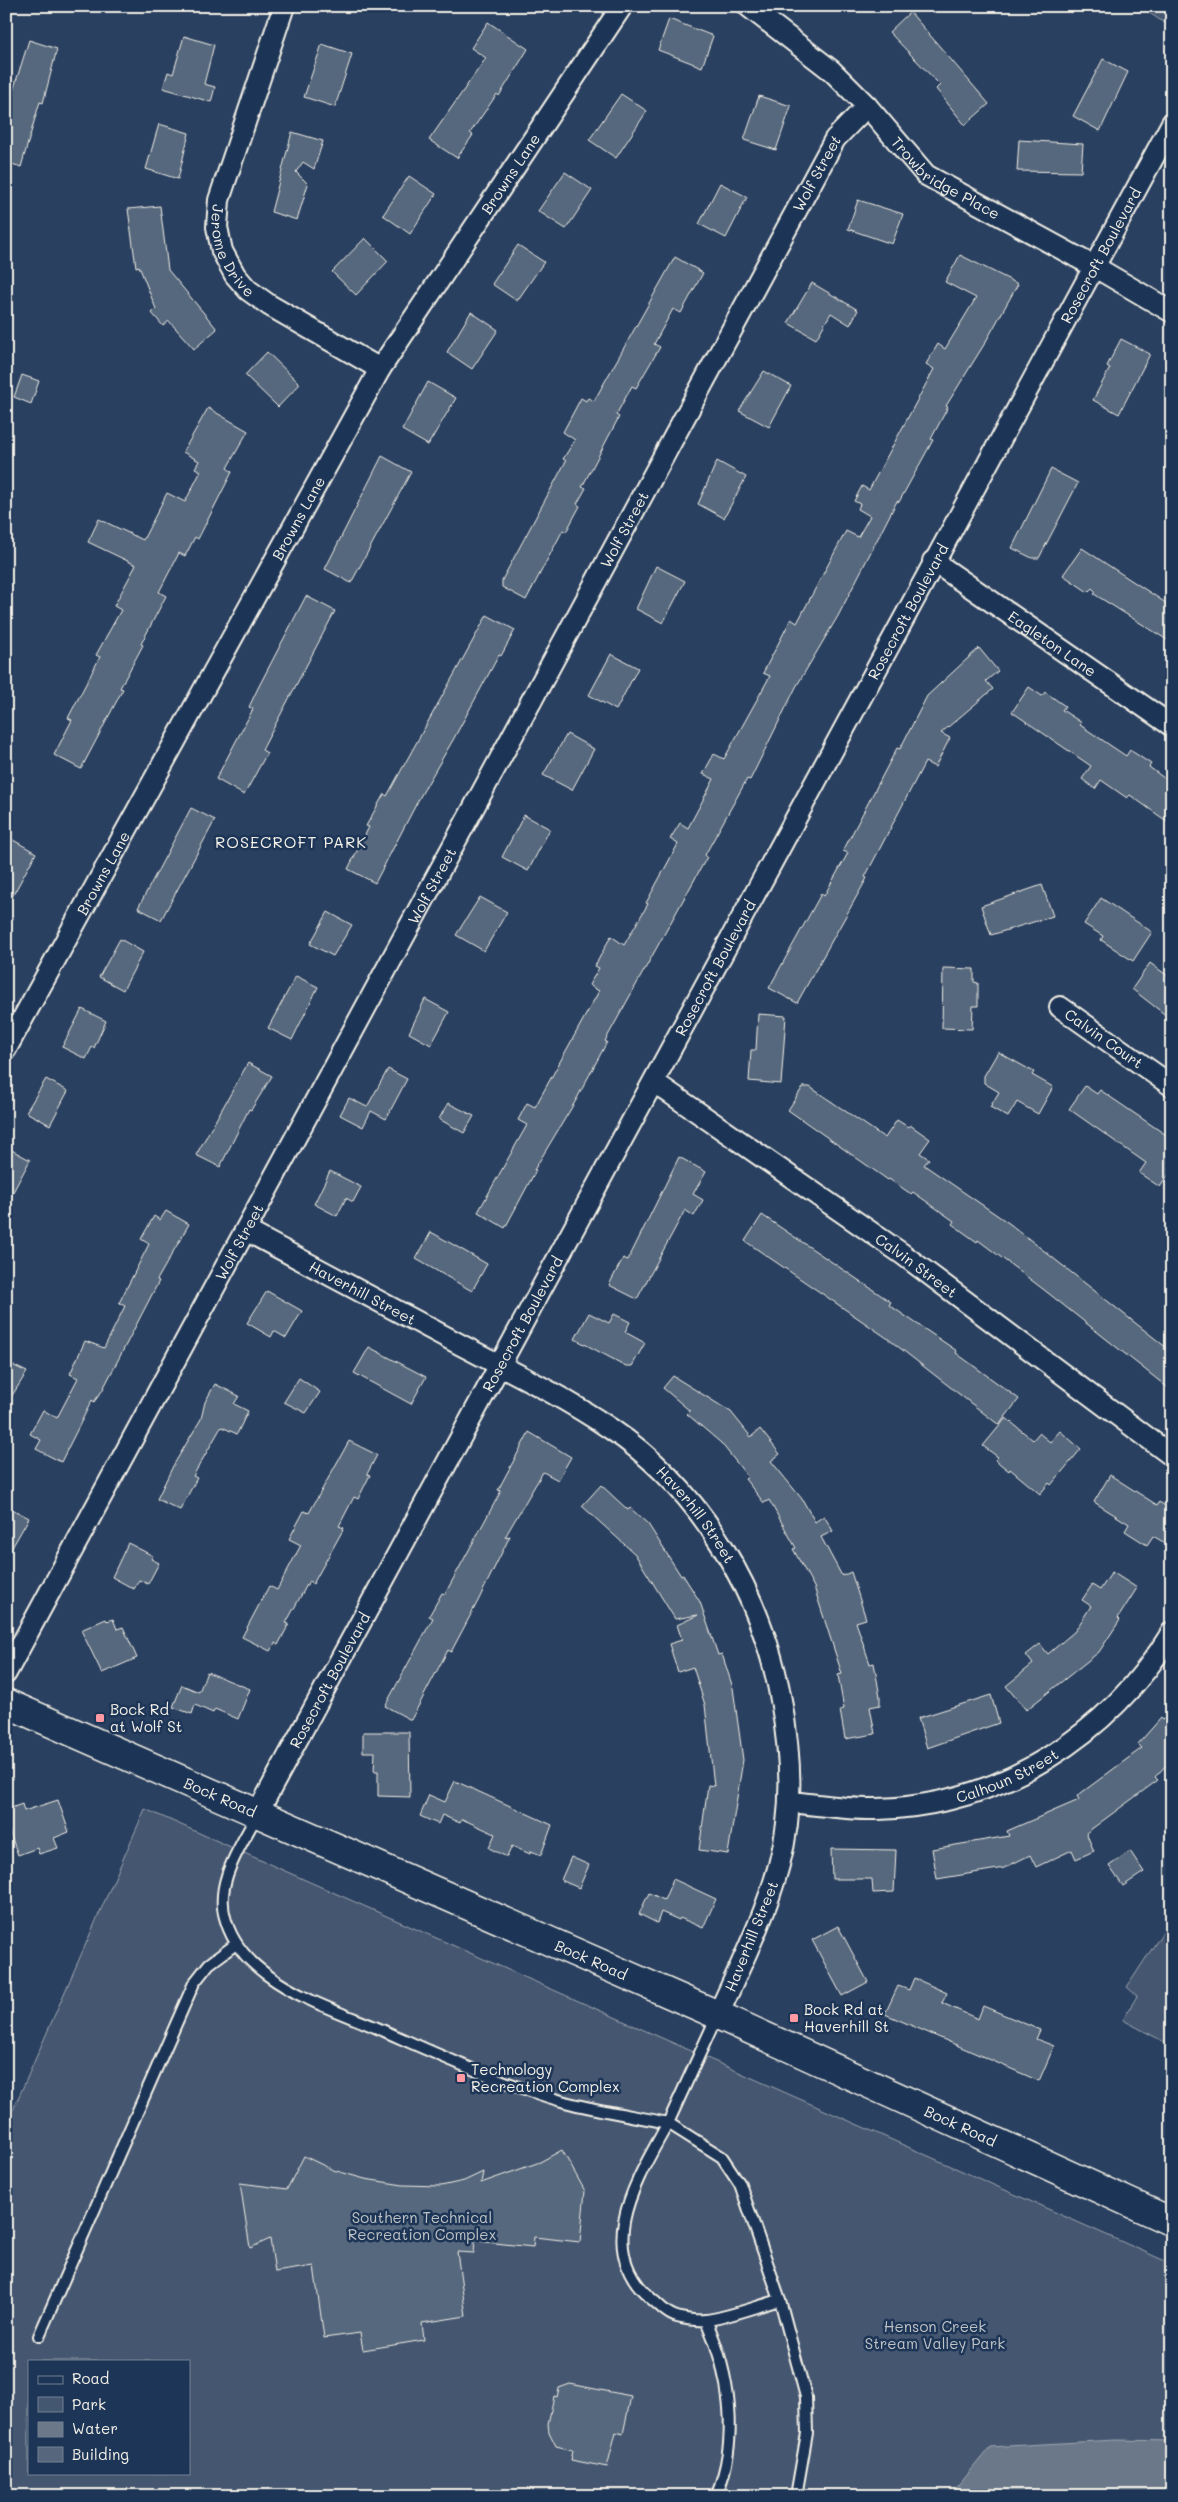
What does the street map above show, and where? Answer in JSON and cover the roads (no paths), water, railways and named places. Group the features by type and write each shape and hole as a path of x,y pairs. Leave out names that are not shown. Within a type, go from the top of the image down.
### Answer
{"main road":[{"name":"Bock Road","path":"6,1703 718,2015 1172,2222"}],"street":[{"name":"Jerome Drive","path":"284,6 219,200 217,227 222,250 235,275 248,290 270,305 380,369"},
{"name":"Browns Lane","path":"6,1049 13,1019 380,369 622,6"},
{"name":"Trowbridge Place","path":"748,6 808,50 867,106 926,175 1095,267 1172,312"},
{"name":"Wolf Street","path":"6,1673 247,1231 836,139 867,106"},
{"name":"Rosecroft Boulevard","path":"258,1812 654,1082 933,561 1172,123"},
{"name":"Eagleton Lane","path":"933,561 1172,726"},
{"name":"Calvin Court","path":"1060,1007 1172,1086"},
{"name":"Calvin Street","path":"654,1082 901,1254 1172,1456"},
{"name":"Haverhill Street","path":"247,1231 499,1365 596,1419 635,1447 678,1487 719,1541 737,1570 750,1598 775,1666 786,1731 791,1802 780,1863 766,1908 718,2015"},
{"name":"Calhoun Street","path":"791,1802 848,1808 880,1809 972,1794 1024,1773 1075,1741 1122,1698 1145,1672 1172,1632"}],"lane":[{"path":"258,1812 231,1864 223,1896 225,1919 236,1944 248,1959 267,1975 300,1995 505,2083 566,2102 668,2123 722,2157 740,2184 780,2300 806,2397 807,2433 796,2496"},
{"path":"39,2336 194,1984 209,1964 236,1944"},
{"path":"718,2015 668,2123 637,2178 625,2211 622,2239 626,2266 639,2289 672,2315 706,2320 780,2300"},
{"path":"706,2320 718,2348 728,2392 730,2442 721,2484 716,2496"}],"water":[{"path":"1115,2440 1172,2441 1172,2496 950,2496 990,2447"}],"place":[{"name":"Bock Rd at Wolf St","path":"100,1718"},
{"name":"Bock Rd at Haverhill St","path":"794,2018"},
{"name":"Technology Recreation Complex","path":"461,2078"}],"district":[{"name":"ROSECROFT PARK","path":"291,841"}],"park label":[{"name":"Southern Technical Recreation Complex","path":"422,2226"},
{"name":"Henson Creek Stream Valley Park","path":"935,2334"}]}
